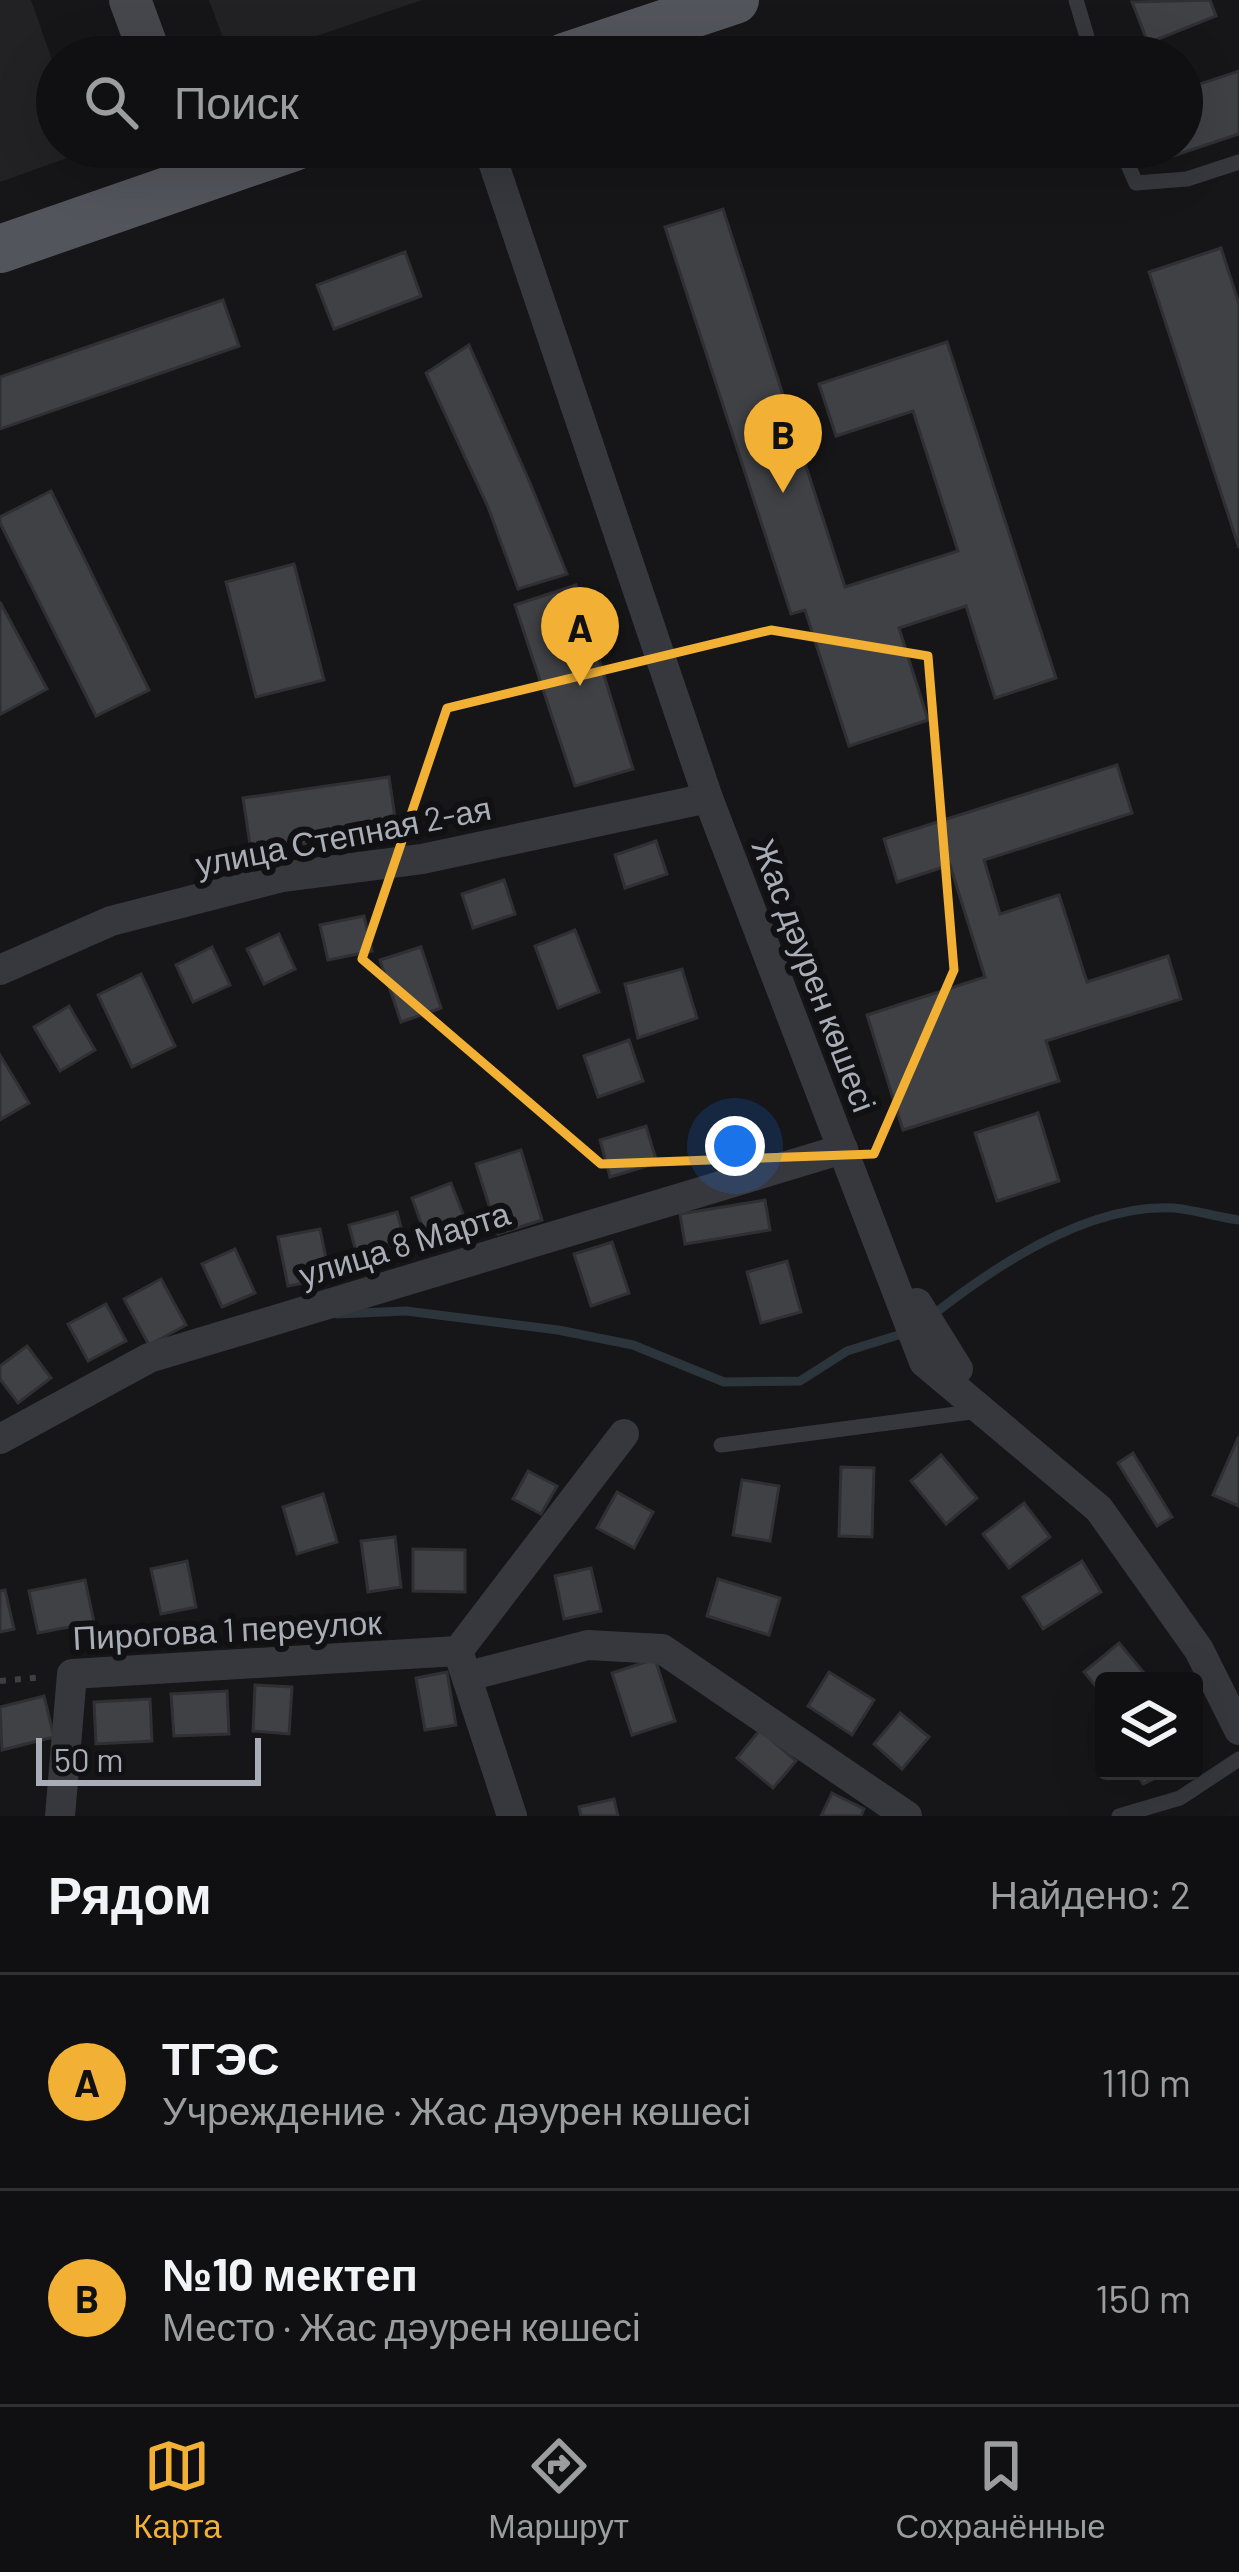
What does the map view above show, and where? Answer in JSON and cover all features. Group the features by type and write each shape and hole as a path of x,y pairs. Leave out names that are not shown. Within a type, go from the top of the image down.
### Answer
{"main road":[{"path":"130,0 143,36"},
{"path":"627,36 735,0"},
{"path":"0,249 179,168"}],"street":[{"name":"Жас дәурен көшесі","path":"495,168 708,797 924,1361 1099,1509 1198,1650 1239,1730"},
{"name":"улица Степная 2-ая","path":"0,970 111,921 282,877 422,859 708,797"},
{"name":"улица 8 Марта","path":"0,1439 149,1358 843,1149"},
{"path":"899,1274 958,1370"},
{"path":"512,1816 463,1664 624,1435"},
{"name":"Пирогова 1 переулок","path":"72,1674 463,1664 588,1645 662,1649 908,1816"},
{"path":"60,1816 72,1674"}],"lane":[{"path":"1076,0 1087,36"},
{"path":"1129,168 1136,183 1187,179 1239,162"},
{"path":"721,1445 980,1411"},
{"path":"1119,1816 1180,1798 1239,1760"}],"path":[{"name":"Пирогова 1 переулок","path":"0,1681 72,1674"}],"highlighted area":[{"path":"771,630 928,656 954,970 874,1154 601,1164 362,959 447,708"}],"shaded area":[{"path":"0,0 31,0 44,36 36,36 39,168 0,182"},
{"path":"209,0 422,0 317,36 222,36"}],"building":[{"path":"1210,0 1216,16 1166,36 1145,36 1132,2"},
{"path":"1239,71 1239,134 1203,146 1203,83"},
{"path":"723,209 845,587 958,551 913,411 836,436 819,384 947,342 1056,678 995,698 966,606 899,628 928,720 849,746 805,610 791,614 665,227"},
{"path":"1221,248 1239,304 1239,548 1149,272"},
{"path":"405,252 421,296 334,329 317,285"},
{"path":"223,300 239,346 0,429 0,377"},
{"path":"469,345 567,574 518,589 488,507 426,373"},
{"path":"51,491 149,690 96,716 0,523 0,517"},
{"path":"294,564 324,680 256,697 226,582"},
{"path":"576,585 633,769 575,786 515,605"},
{"path":"0,602 47,689 1,714 0,712"},
{"path":"1117,765 1132,813 984,860 1000,914 1059,895 1087,982 1168,956 1181,999 1046,1041 1059,1081 903,1130 867,1015 985,977 950,865 897,882 884,839"},
{"path":"389,777 397,831 251,851 243,798"},
{"path":"656,841 667,874 625,888 615,855"},
{"path":"504,880 515,914 473,928 462,894"},
{"path":"364,916 372,951 328,960 320,925"},
{"path":"575,930 599,992 558,1008 535,946"},
{"path":"279,934 295,969 264,984 247,949"},
{"path":"212,947 230,985 193,1002 176,965"},
{"path":"421,947 441,1008 401,1022 380,960"},
{"path":"682,969 697,1018 638,1038 625,984"},
{"path":"141,974 175,1046 132,1067 98,995"},
{"path":"69,1006 95,1050 60,1071 34,1027"},
{"path":"629,1040 643,1081 598,1097 584,1056"},
{"path":"0,1055 29,1103 0,1120"},
{"path":"1038,1113 1059,1181 997,1201 975,1133"},
{"path":"646,1126 657,1163 610,1177 600,1140"},
{"path":"521,1150 542,1220 498,1234 476,1164"},
{"path":"451,1183 468,1227 428,1242 412,1198"},
{"path":"765,1200 770,1230 685,1244 680,1214"},
{"path":"397,1212 408,1254 360,1267 349,1225"},
{"path":"320,1229 330,1278 288,1286 278,1237"},
{"path":"612,1242 629,1293 591,1306 574,1254"},
{"path":"235,1249 255,1293 222,1307 202,1264"},
{"path":"787,1261 801,1312 761,1323 747,1272"},
{"path":"161,1279 186,1325 149,1345 124,1299"},
{"path":"106,1304 126,1341 88,1361 68,1324"},
{"path":"27,1346 51,1378 18,1403 0,1379 0,1366"},
{"path":"1239,1439 1239,1506 1213,1495"},
{"path":"1133,1453 1172,1517 1157,1526 1118,1463"},
{"path":"941,1455 977,1498 946,1524 911,1481"},
{"path":"841,1467 874,1468 872,1537 839,1536"},
{"path":"528,1471 557,1486 541,1514 513,1499"},
{"path":"742,1480 779,1486 770,1541 733,1535"},
{"path":"617,1492 653,1512 634,1548 597,1528"},
{"path":"323,1494 337,1542 297,1554 283,1507"},
{"path":"1024,1503 1050,1537 1009,1568 983,1534"},
{"path":"395,1537 401,1587 368,1592 361,1541"},
{"path":"413,1549 465,1550 465,1592 413,1591"},
{"path":"187,1561 196,1607 161,1614 151,1569"},
{"path":"1082,1561 1101,1592 1043,1629 1023,1597"},
{"path":"591,1568 601,1611 564,1619 555,1576"},
{"path":"718,1579 780,1598 769,1635 707,1616"},
{"path":"85,1580 94,1622 38,1633 29,1591"},
{"path":"5,1590 14,1629 0,1632 0,1591"},
{"path":"1119,1643 1143,1672 1095,1672 1095,1685 1084,1672"},
{"path":"655,1659 675,1721 632,1735 612,1673"},
{"path":"447,1672 456,1725 425,1730 416,1678"},
{"path":"829,1672 874,1700 852,1735 808,1706"},
{"path":"255,1685 292,1687 289,1734 253,1731"},
{"path":"227,1691 229,1734 174,1736 171,1694"},
{"path":"44,1696 54,1737 2,1750 0,1707"},
{"path":"150,1699 152,1741 96,1744 94,1702"},
{"path":"900,1713 929,1737 902,1769 874,1744"},
{"path":"760,1730 796,1761 773,1788 737,1758"},
{"path":"832,1793 864,1809 861,1816 821,1816"},
{"path":"614,1799 618,1816 581,1816 579,1807"}],"waterway":[{"path":"929,1318 1012,1259 1109,1216 1174,1208 1239,1220"},
{"path":"337,1314 406,1311 558,1330 633,1345 724,1382 800,1381 847,1351 905,1333"}],"place":[{"name":"№10 мектеп","path":"783,493"},
{"name":"ТГЭС","path":"580,686"}]}
